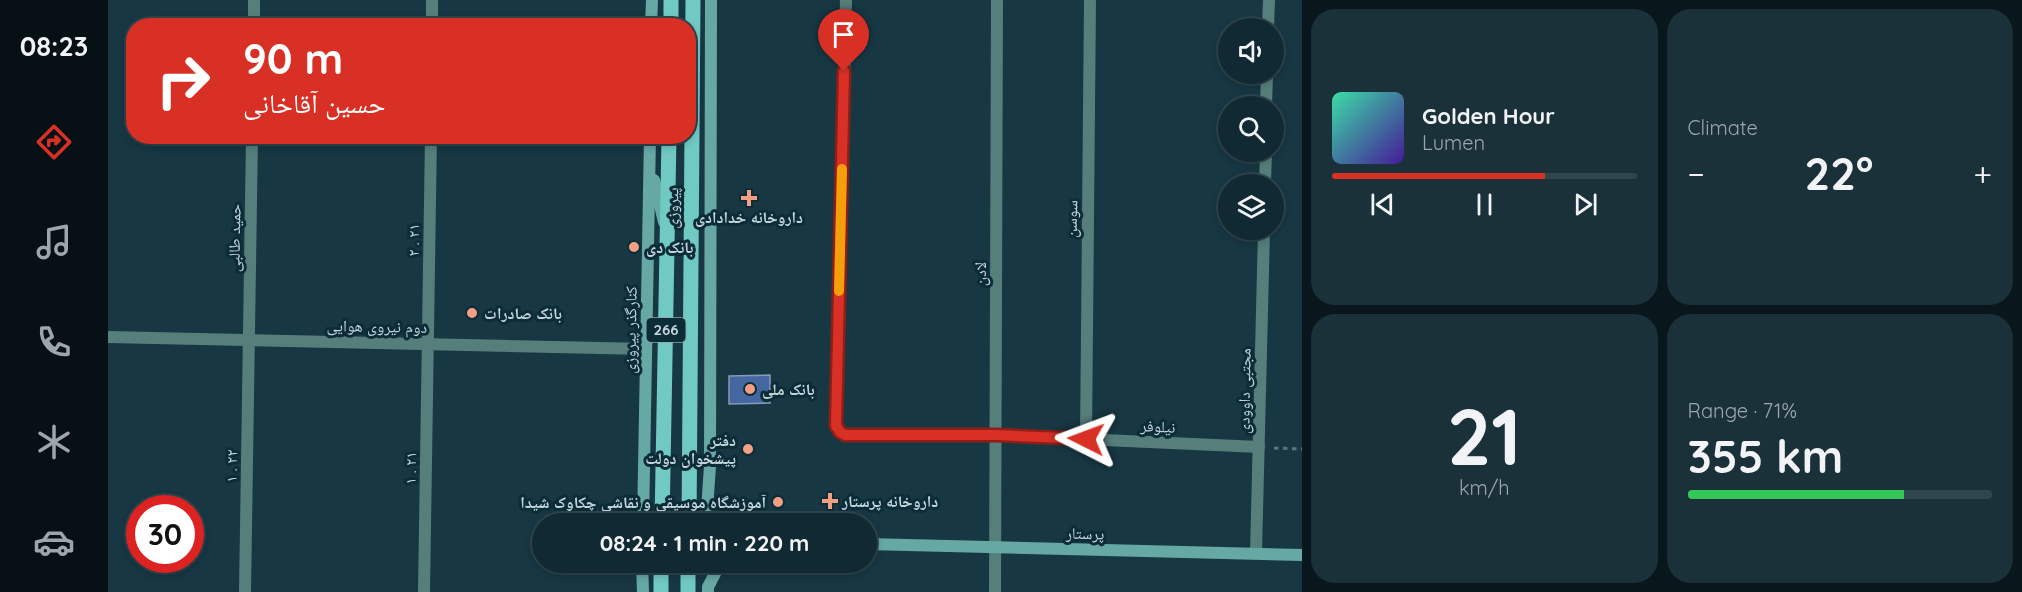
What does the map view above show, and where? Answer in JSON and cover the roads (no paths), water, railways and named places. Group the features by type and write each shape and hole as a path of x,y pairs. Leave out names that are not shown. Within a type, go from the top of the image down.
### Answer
{"main road":[{"path":"651,18 652,0"},
{"path":"671,0 671,18"},
{"name":"پیروزی","path":"693,0 693,18"},
{"path":"705,513 710,466 711,0"},
{"name":"کنارگذر پیروزی","path":"643,513 650,144"},
{"name":"پیروزی","path":"662,513 669,144"},
{"name":"پیروزی","path":"689,513 692,144"},
{"path":"649,162 668,236"},
{"name":"پرستار","path":"877,544 1302,555"},
{"path":"642,573 643,592"},
{"path":"661,573 661,592"},
{"path":"688,573 688,592"},
{"path":"708,592 715,573"}],"street":[{"path":"254,0 254,18"},
{"path":"432,0 432,18"},
{"name":"نیلوفر","path":"846,0 836,426 840,432 845,435 996,435 1259,447"},
{"name":"لادن","path":"995,592 997,0"},
{"name":"سوسن","path":"1086,439 1090,0"},
{"path":"1268,18 1269,0"},
{"name":"حمید طالبی","path":"249,340 252,144"},
{"name":"۲ . ۲۱","path":"428,344 431,144"},
{"name":"مجتبی داوودی","path":"1256,554 1264,240"},
{"name":"دوم نیروی هوایی","path":"108,337 646,349"},
{"name":"۱ . ۲۲","path":"245,592 249,340"},
{"name":"۱ . ۲۱","path":"424,592 428,344"}],"place":[{"name":"داروخانه خدادادی","path":"749,198"},
{"name":"بانک دی","path":"634,247"},
{"name":"بانک صادرات","path":"472,313"},
{"name":"بانک ملی","path":"750,389"},
{"name":"دفتر پیشخوان دولت","path":"748,449"},
{"name":"داروخانه پرستار","path":"830,501"},
{"name":"آموزشگاه موسیقی و نقاشی چکاوک شیدا","path":"778,502"}]}
